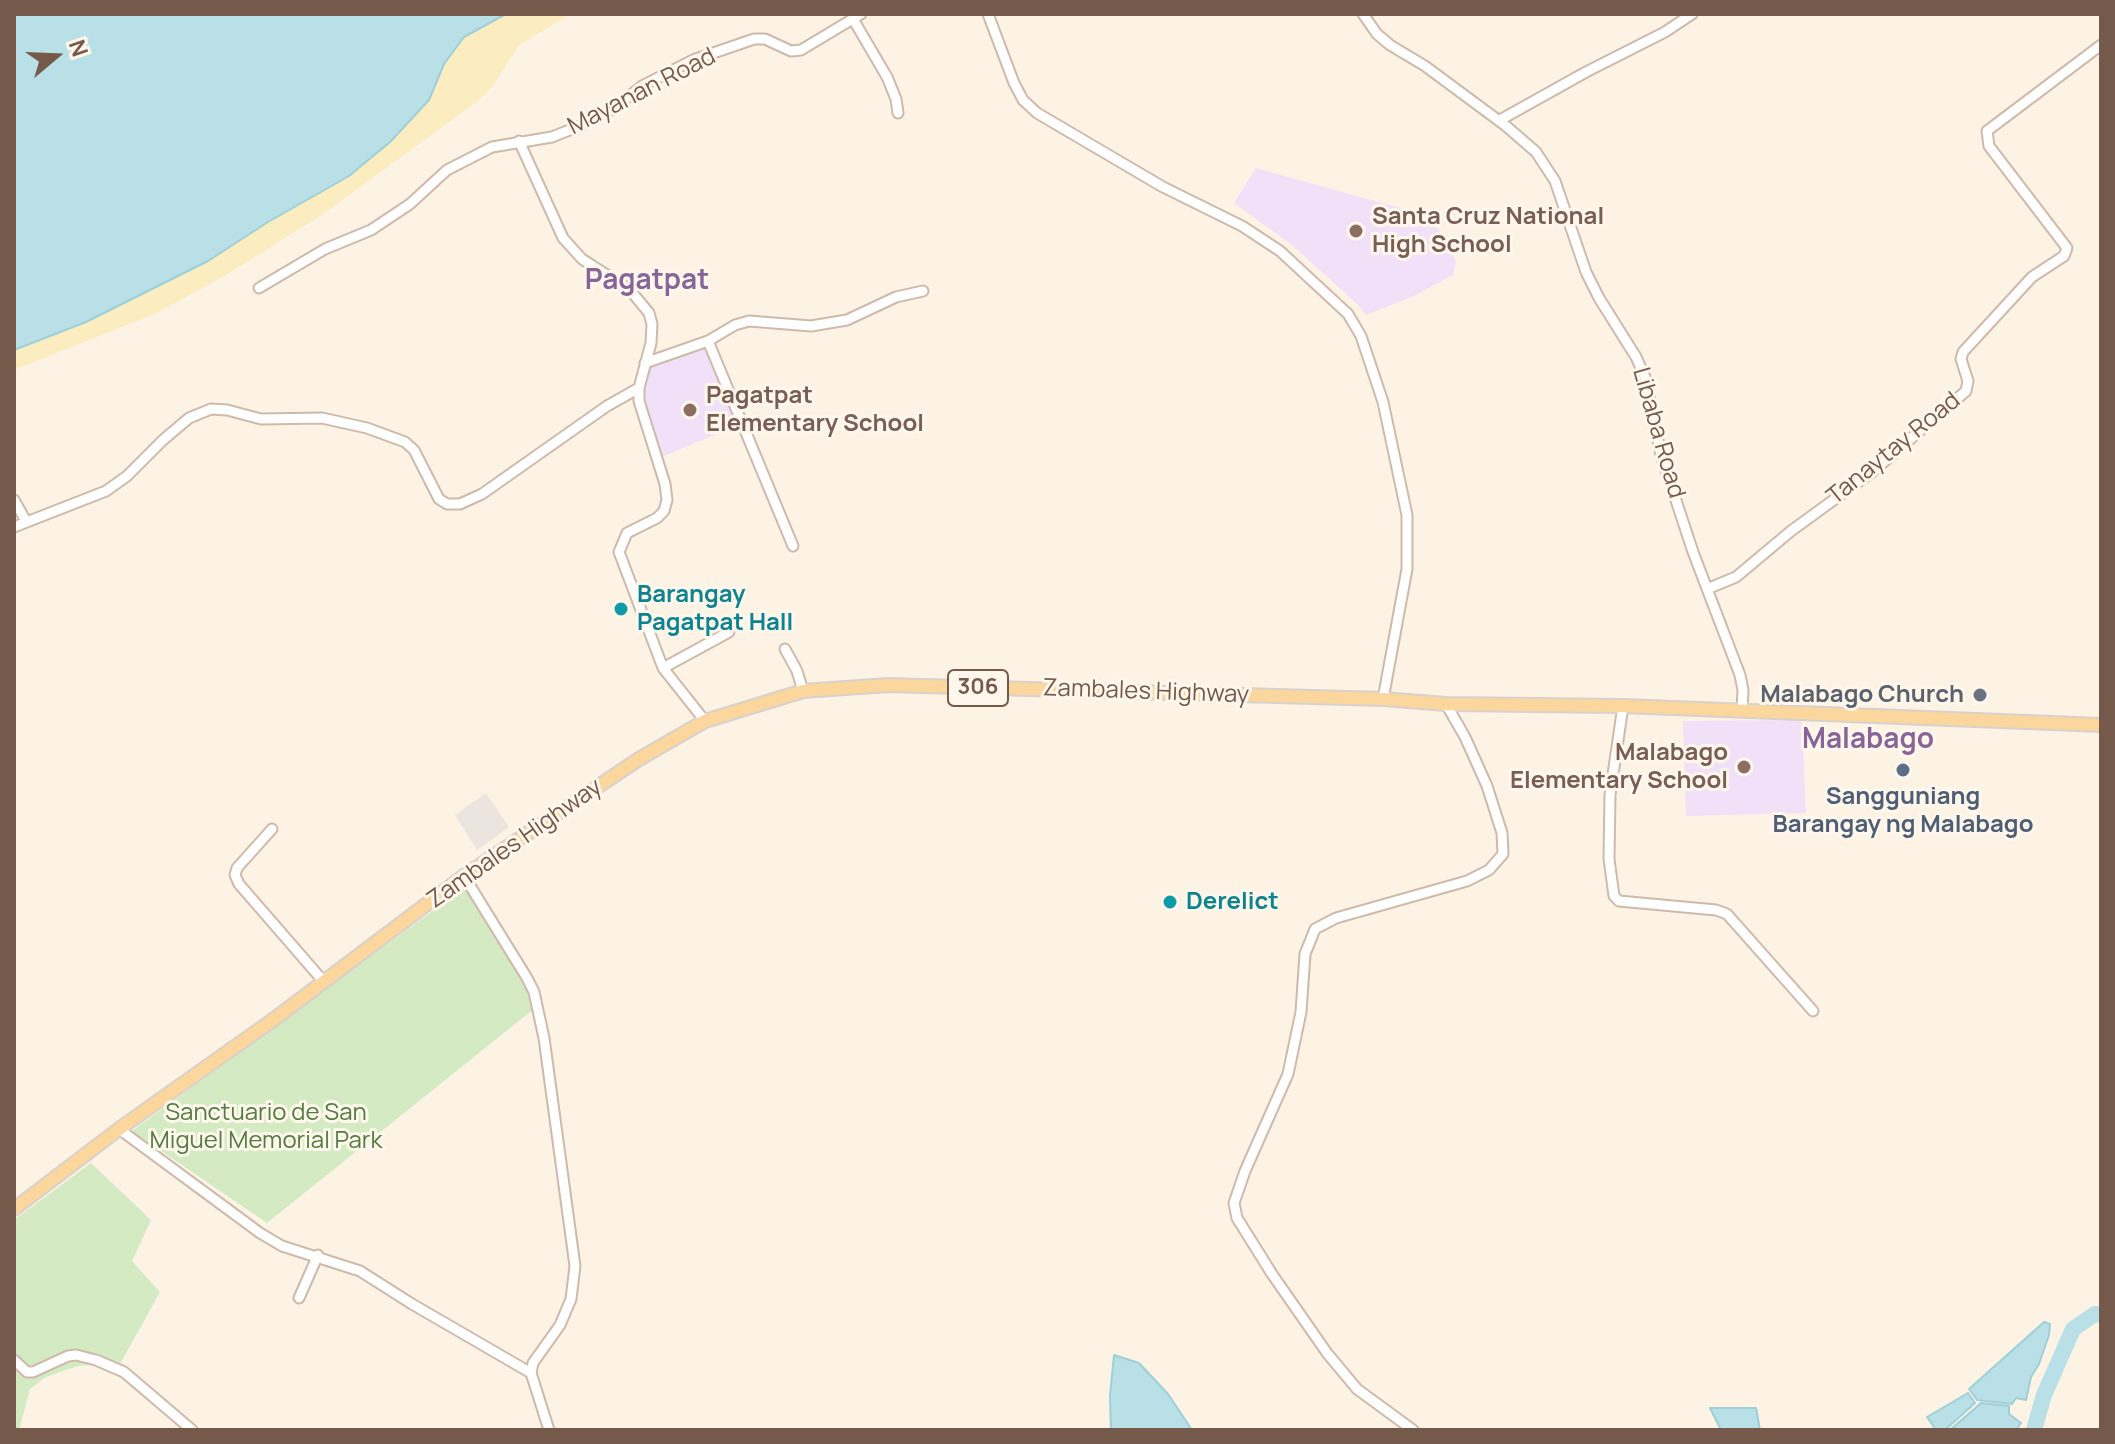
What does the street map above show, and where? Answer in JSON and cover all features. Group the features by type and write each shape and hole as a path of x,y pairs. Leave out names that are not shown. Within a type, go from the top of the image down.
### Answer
{"main road":[{"name":"Zambales Highway","path":"14,1209 464,876 639,759 705,721 803,691 881,685 1383,699 1446,704 1623,706 2101,725"}],"street":[{"path":"988,14 1014,83 1023,100 1037,113 1163,187 1242,226 1280,251 1348,314 1361,336 1383,402 1407,515 1407,569 1383,699"},
{"name":"Libaba Road","path":"1363,14 1377,34 1390,45 1500,120 1536,152 1555,181 1586,272 1636,357 1651,402 1661,455 1740,675 1742,710"},
{"path":"1500,120 1665,32 1692,14"},
{"path":"857,16 887,77 898,113"},
{"name":"Mayanan Road","path":"259,288 325,249 371,230 410,204 447,170 492,147 552,137 587,123 614,108 642,86 693,60 754,39 765,39 791,51 801,50 857,16"},
{"name":"Tanaytay Road","path":"1707,589 1736,577 1791,531 1872,472 1966,391 1968,381 1961,359 1971,340 2032,277 2064,256 2067,248 1989,146 1987,131 2101,45"},
{"path":"519,141 563,238 582,259 630,290 649,313 651,343 639,388 639,401 665,484 667,500 664,511 657,518 627,533 619,552 663,668 705,721"},
{"path":"645,363 708,341 735,325 749,321 811,326 847,320 896,297 923,291"},
{"path":"708,341 793,546"},
{"path":"14,527 106,491 127,476 189,418 211,409 261,419 322,418 405,442 414,450 439,499 447,504 460,504 482,494 607,406 639,388"},
{"path":"14,500 26,521"},
{"path":"663,668 729,632"},
{"path":"785,649 803,691"},
{"path":"1413,1430 1357,1389 1327,1353 1258,1252 1237,1218 1234,1203 1288,1074 1301,1012 1305,954 1315,929 1336,918 1478,876 1489,870 1503,854 1502,833 1487,786 1446,704"},
{"path":"1623,706 1610,795 1609,859 1614,896 1619,901 1716,910 1727,914 1813,1011"},
{"path":"272,829 237,868 235,875 239,884 324,982"},
{"path":"464,876 534,992 544,1038 575,1266 571,1299 560,1325 533,1363 531,1373 549,1430"},
{"path":"119,1129 260,1233 282,1246 318,1255 360,1271 531,1373"},
{"path":"299,1298 318,1255"},
{"path":"14,1360 27,1372 33,1372 68,1356 96,1360 124,1372 192,1430"}],"shaded area":[{"name":"Santa Cruz National High School","path":"1256,168 1432,217 1456,261 1453,275 1414,296 1366,315 1292,245 1234,203"},
{"name":"Pagatpat Elementary School","path":"707,343 742,423 662,457 640,398 646,374 651,368"},
{"name":"Malabago Elementary School","path":"1802,720 1806,813 1686,816 1683,721"},
{"path":"486,793 509,827 477,850 455,815"}],"green space":[{"name":"Sanctuario de San Miguel Memorial Park","path":"464,888 529,988 535,1008 267,1223 132,1131"},
{"path":"91,1163 151,1220 132,1261 160,1292 115,1373 91,1365 46,1377 30,1389 19,1430 14,1430 14,1220"}],"sand":[{"path":"506,14 571,14 519,45 492,87 478,101 323,214 226,275 157,313 14,370 14,350 86,322 208,261 268,222 429,100 444,64 464,37"}],"water":[{"path":"14,14 506,14 464,37 444,64 429,100 390,142 349,176 268,222 208,261 86,322 14,350"},
{"path":"2044,1322 2050,1324 2049,1335 2031,1377 2026,1400 2016,1398 2012,1404 1977,1400 1969,1389"},
{"path":"1114,1355 1139,1363 1168,1394 1192,1430 1111,1430"},
{"path":"1968,1393 1975,1403 1945,1430 1936,1430 1927,1417"},
{"path":"1981,1403 2009,1406 2009,1414 2021,1423 2016,1430 1950,1430"},
{"path":"1710,1408 1756,1408 1760,1430 1721,1430"}],"waterway":[{"path":"2034,1430 2044,1395 2073,1329 2095,1314 2101,1315"}],"place":[{"name":"Santa Cruz National High School","path":"1356,231"},
{"name":"Pagatpat Elementary School","path":"690,410"},
{"name":"Barangay Pagatpat Hall","path":"621,609"},
{"name":"Malabago Church","path":"1980,695"},
{"name":"Malabago Elementary School","path":"1744,767"},
{"name":"Sangguniang Barangay ng Malabago","path":"1903,770"},
{"name":"Derelict","path":"1170,902"}],"district":[{"name":"Pagatpat","path":"647,281"},
{"name":"Malabago","path":"1868,740"}]}
